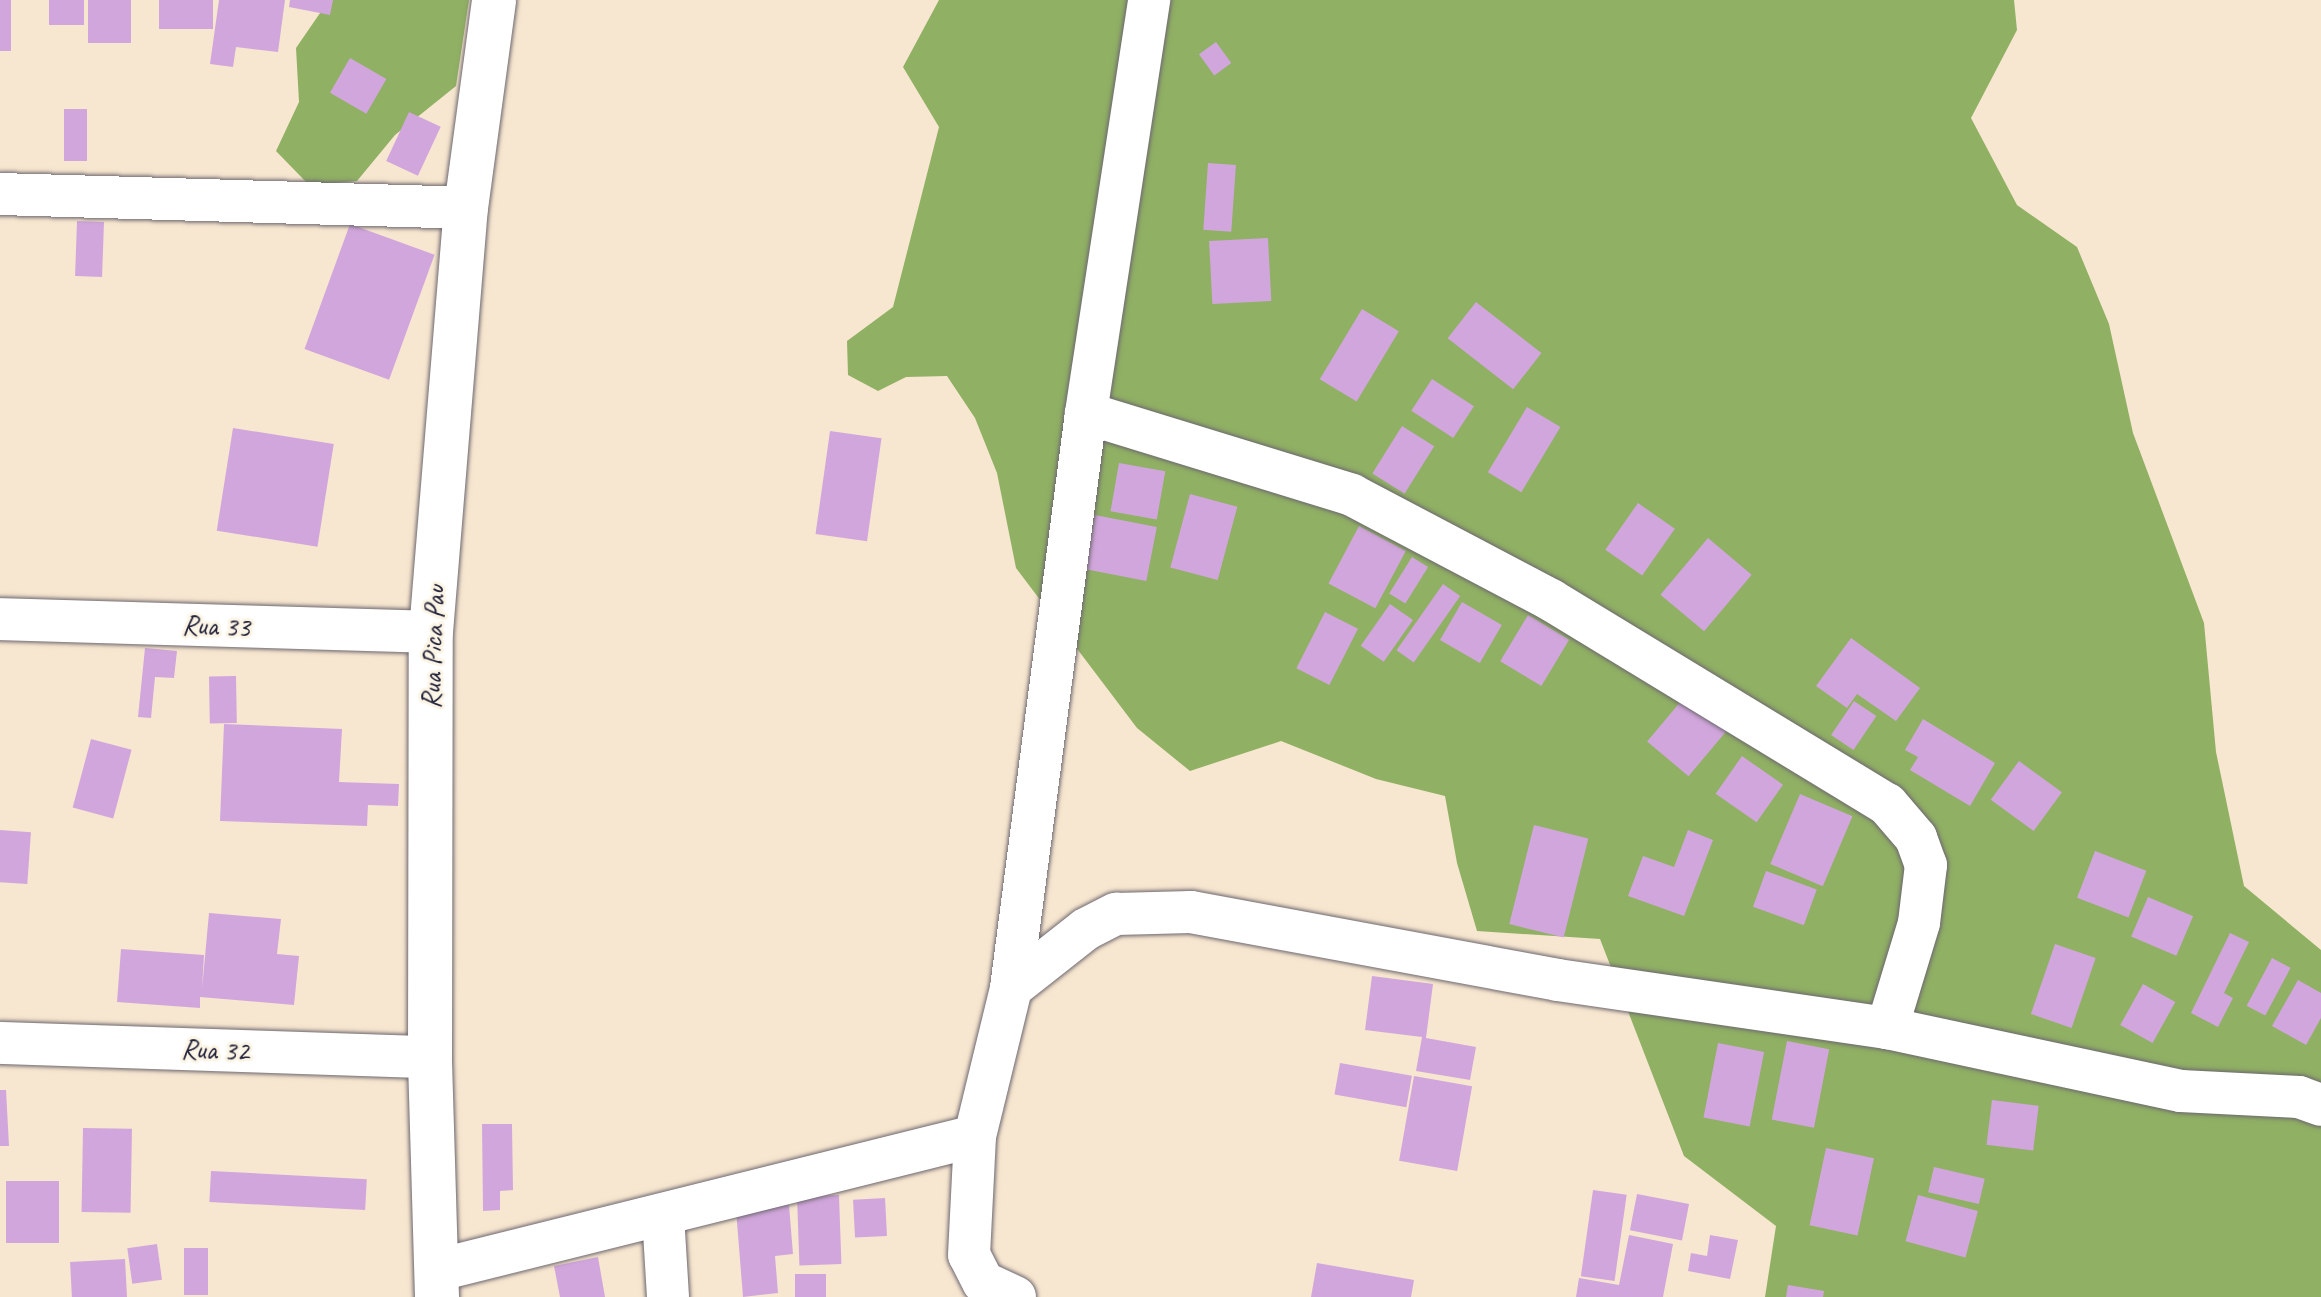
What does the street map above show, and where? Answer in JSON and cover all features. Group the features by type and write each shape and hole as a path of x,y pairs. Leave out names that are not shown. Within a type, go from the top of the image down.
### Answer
{"street":[{"name":"Rua Pica Pau","path":"438,1283 430,1057 431,632 466,208 494,0"},
{"path":"1015,1297 983,1282 969,1255 975,1136 1011,988 1086,413 1149,0"},
{"path":"0,194 466,208"},
{"path":"1086,413 1352,495 1551,600 1887,804 1916,838 1926,865 1919,923 1887,1028"},
{"name":"Rua 33","path":"0,619 431,632"},
{"path":"1011,988 1086,929 1116,914 1146,910 1225,917 1558,980 1887,1028 2181,1091 2299,1097 2321,1105"},
{"name":"Rua 32","path":"0,1043 430,1057"},
{"path":"438,1283 663,1215 975,1136"},
{"path":"663,1215 668,1297"}],"green space":[{"path":"329,0 469,0 456,86 395,135 357,181 309,185 276,151 299,102 296,48"},
{"path":"939,0 2014,0 2017,30 1971,118 2017,205 2077,247 2109,324 2133,433 2204,623 2216,752 2244,886 2321,950 2321,1297 1765,1297 1776,1226 1684,1156 1600,939 1477,931 1457,863 1445,796 1376,779 1281,741 1190,771 1137,728 1016,568 997,473 975,418 947,376 906,377 878,391 848,375 847,341 893,307 939,127 903,67"}],"building":[{"path":"0,0 11,0 11,51 0,51"},
{"path":"49,0 84,0 84,25 49,25"},
{"path":"88,0 131,0 131,43 88,43"},
{"path":"159,0 213,0 213,29 159,29"},
{"path":"219,0 285,0 278,52 236,47 233,67 210,64"},
{"path":"290,0 333,0 330,15 289,7"},
{"path":"1216,42 1231,63 1214,75 1199,54"},
{"path":"350,58 386,79 366,114 330,93"},
{"path":"64,109 87,109 87,161 64,161"},
{"path":"409,112 441,127 418,176 386,161"},
{"path":"1208,163 1236,165 1231,232 1203,230"},
{"path":"77,221 104,222 102,277 75,276"},
{"path":"350,224 435,255 389,380 305,349"},
{"path":"1268,238 1271,301 1212,304 1209,241"},
{"path":"1476,302 1541,353 1513,389 1448,338"},
{"path":"1362,309 1399,331 1357,401 1320,379"},
{"path":"1432,379 1474,406 1453,438 1411,411"},
{"path":"1527,407 1560,427 1521,492 1488,472"},
{"path":"1402,426 1434,446 1405,494 1372,473"},
{"path":"233,428 334,444 317,547 217,531"},
{"path":"830,431 881,438 867,541 816,534"},
{"path":"1119,463 1165,471 1157,519 1110,511"},
{"path":"1190,494 1237,507 1218,580 1170,567"},
{"path":"1638,503 1675,529 1642,576 1605,550"},
{"path":"1095,515 1157,527 1146,581 1085,569"},
{"path":"1359,526 1406,551 1375,608 1328,583"},
{"path":"1708,538 1752,575 1704,631 1660,595"},
{"path":"1412,557 1428,567 1405,604 1389,593"},
{"path":"1443,584 1460,596 1414,662 1397,650"},
{"path":"1462,602 1502,625 1480,663 1440,640"},
{"path":"1390,604 1413,620 1384,662 1361,646"},
{"path":"1325,612 1358,629 1329,685 1296,668"},
{"path":"1528,615 1569,640 1541,686 1500,661"},
{"path":"1851,638 1920,688 1896,721 1857,694 1847,708 1816,686"},
{"path":"145,648 177,651 174,678 155,677 151,718 138,717"},
{"path":"209,676 236,676 237,723 210,723"},
{"path":"1687,694 1728,729 1689,776 1647,741"},
{"path":"1854,701 1876,716 1853,750 1831,735"},
{"path":"1923,719 1995,763 1970,806 1910,770 1918,757 1905,750"},
{"path":"224,724 342,729 339,782 399,784 398,806 368,805 367,826 220,821"},
{"path":"91,739 132,750 113,818 73,808"},
{"path":"1742,756 1783,785 1757,822 1716,794"},
{"path":"2019,761 2062,792 2034,831 1991,800"},
{"path":"1800,794 1852,816 1823,886 1770,864"},
{"path":"1534,825 1588,839 1564,938 1509,924"},
{"path":"0,830 31,832 27,884 0,882"},
{"path":"1688,830 1713,840 1684,916 1628,896 1643,856 1674,867"},
{"path":"2095,851 2146,871 2128,917 2077,898"},
{"path":"1766,871 1817,889 1804,925 1753,907"},
{"path":"2148,897 2193,916 2176,956 2131,937"},
{"path":"209,913 281,919 277,954 299,956 294,1005 200,997 200,1008 117,1002 121,949 204,955 202,989"},
{"path":"2230,933 2249,942 2224,993 2233,998 2218,1027 2191,1013"},
{"path":"2055,944 2096,958 2072,1028 2031,1014"},
{"path":"2272,958 2291,968 2265,1016 2247,1006"},
{"path":"1372,976 1433,984 1426,1038 1476,1047 1470,1080 1416,1071 1422,1037 1365,1030"},
{"path":"2298,980 2321,993 2321,1018 2306,1045 2272,1026"},
{"path":"2143,984 2175,1002 2153,1043 2120,1025"},
{"path":"1787,1041 1829,1049 1814,1128 1772,1120"},
{"path":"1718,1043 1764,1052 1750,1127 1703,1118"},
{"path":"1340,1063 1412,1076 1406,1107 1334,1095"},
{"path":"1414,1076 1472,1086 1457,1171 1399,1161"},
{"path":"0,1090 6,1090 9,1146 0,1146"},
{"path":"1992,1100 2039,1106 2033,1150 1987,1145"},
{"path":"482,1124 512,1124 513,1190 500,1191 500,1210 483,1211"},
{"path":"83,1128 132,1129 131,1213 82,1212"},
{"path":"1826,1148 1874,1158 1858,1235 1810,1225"},
{"path":"1934,1167 1985,1179 1979,1204 1928,1192"},
{"path":"211,1171 367,1179 365,1210 209,1202"},
{"path":"6,1181 59,1181 59,1243 6,1243"},
{"path":"1593,1190 1627,1195 1615,1281 1581,1276"},
{"path":"1637,1194 1689,1204 1682,1240 1630,1230"},
{"path":"839,1195 841,1264 799,1265 797,1196"},
{"path":"1918,1195 1978,1211 1965,1257 1906,1241"},
{"path":"885,1198 887,1236 855,1238 853,1200"},
{"path":"789,1205 793,1254 775,1256 778,1293 743,1297 736,1210"},
{"path":"1629,1235 1673,1244 1663,1297 1576,1297 1579,1278 1619,1285"},
{"path":"1710,1235 1738,1240 1730,1279 1688,1271 1691,1253 1707,1256"},
{"path":"157,1244 162,1280 132,1284 127,1248"},
{"path":"184,1248 208,1248 208,1295 184,1295"},
{"path":"598,1257 605,1297 560,1297 554,1266"},
{"path":"125,1259 127,1297 72,1297 70,1262"},
{"path":"1317,1263 1414,1280 1411,1297 1311,1297"},
{"path":"795,1274 826,1274 826,1297 795,1297"},
{"path":"1788,1285 1824,1291 1823,1297 1786,1297"}]}
